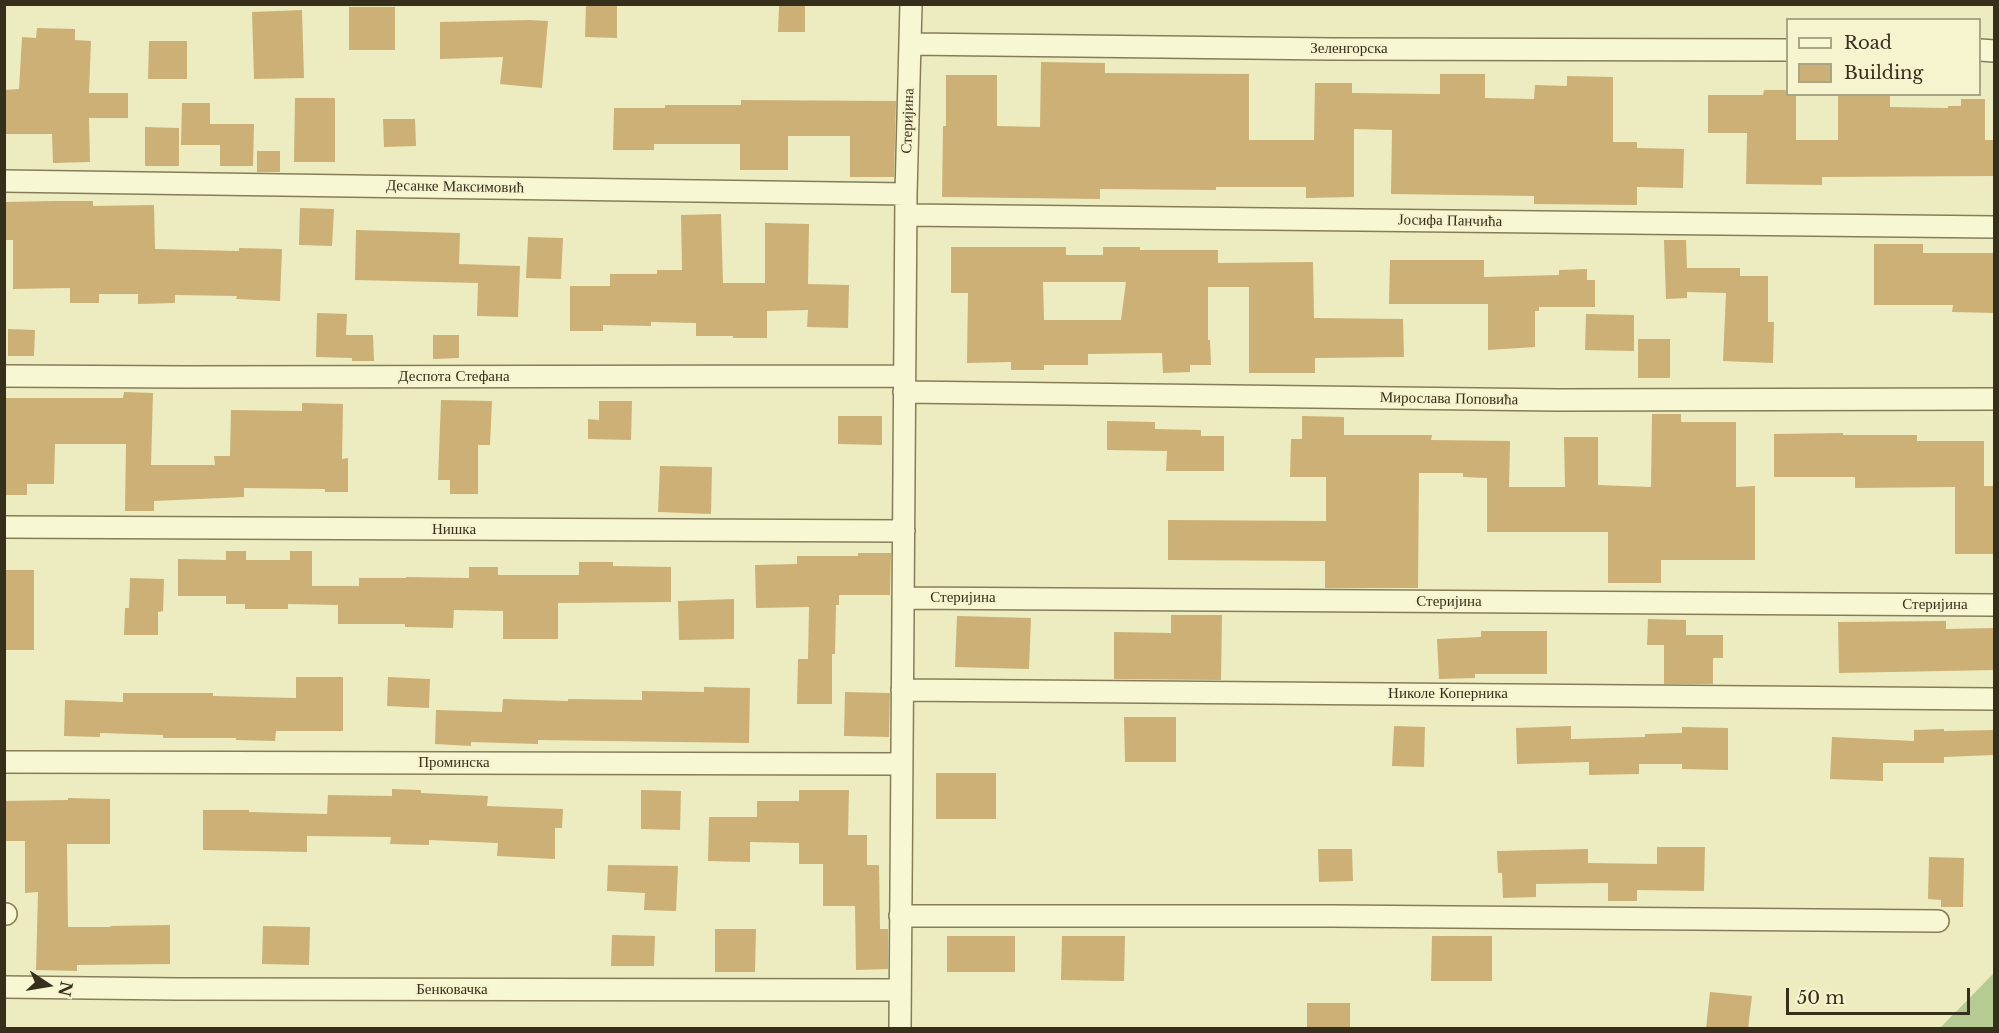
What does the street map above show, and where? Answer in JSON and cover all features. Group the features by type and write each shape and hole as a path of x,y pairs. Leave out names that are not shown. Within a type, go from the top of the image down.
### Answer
{"street":[{"name":"Стеријина","path":"900,1029 906,194 911,4"},
{"name":"Зеленгорска","path":"910,44 1332,49 1786,50"},
{"name":"Десанке Максимовић","path":"4,181 906,194"},
{"name":"Јосифа Панчића","path":"906,215 1995,227"},
{"name":"Деспота Стефана","path":"4,376 904,385"},
{"name":"Мирослава Поповића","path":"904,385 1558,400 1995,399"},
{"name":"Нишка","path":"4,527 904,531"},
{"name":"Стеријина","path":"903,598 1995,605"},
{"name":"Николе Коперника","path":"903,690 1995,699"},
{"name":"Проминска","path":"4,762 903,764"},
{"path":"900,916 1331,916 1938,921"},
{"name":"Бенковачка","path":"4,987 900,990"}],"green space":[{"path":"1994,973 1994,1028 1940,1028"}],"building":[{"path":"586,4 617,4 617,38 585,37"},
{"path":"779,6 805,6 805,32 778,32"},
{"path":"349,7 395,7 395,50 349,50"},
{"path":"302,10 304,78 254,79 252,12"},
{"path":"548,21 542,88 500,84 503,57 440,59 440,22"},
{"path":"37,28 75,29 75,40 91,41 89,93 128,93 128,118 89,118 90,162 53,163 52,134 4,134 4,90 19,89 22,37 36,38"},
{"path":"149,41 187,41 187,79 148,79"},
{"path":"1041,62 1105,63 1105,73 1249,74 1249,140 1314,140 1315,83 1352,83 1352,93 1440,94 1440,74 1485,74 1485,98 1534,99 1535,85 1567,86 1567,76 1613,77 1613,142 1637,142 1637,148 1684,149 1683,188 1637,187 1637,205 1534,204 1534,196 1391,194 1392,130 1354,129 1354,197 1306,198 1306,187 1216,187 1216,190 1100,189 1100,199 942,197 946,75 997,75 997,126 1040,127"},
{"path":"1764,90 1786,90 1786,96 1796,96 1796,140 1838,140 1838,96 1890,96 1890,107 1948,108 1948,106 1961,106 1961,99 1985,99 1985,140 1995,140 1995,176 1822,177 1822,185 1746,184 1747,133 1708,133 1708,95 1763,95"},
{"path":"295,98 335,98 335,162 294,162"},
{"path":"741,100 896,101 894,177 850,177 850,136 788,136 788,170 740,170 740,144 654,144 654,150 613,150 614,108 741,105"},
{"path":"182,103 210,103 210,124 254,124 253,166 220,166 220,145 181,145"},
{"path":"383,119 415,119 416,146 384,147"},
{"path":"145,127 179,128 179,166 145,166"},
{"path":"257,151 280,151 280,172 257,172"},
{"path":"93,201 93,206 154,205 155,249 239,251 239,248 282,249 280,301 236,299 237,296 175,295 175,303 138,304 138,294 99,294 99,303 70,303 70,288 13,289 13,240 4,240 4,202"},
{"path":"300,208 334,209 332,246 299,245"},
{"path":"721,214 723,283 765,283 765,223 809,224 808,284 849,285 848,328 807,327 808,310 767,311 767,338 696,336 696,323 651,322 651,326 603,325 603,331 570,331 570,286 610,286 610,274 657,274 657,270 682,270 681,215"},
{"path":"356,230 460,233 459,264 520,266 518,317 477,316 478,283 355,280"},
{"path":"528,237 563,238 561,279 526,278"},
{"path":"1664,240 1686,240 1687,268 1740,268 1740,276 1768,276 1768,322 1774,322 1773,363 1723,361 1726,293 1687,292 1687,298 1666,299"},
{"path":"1874,244 1923,244 1923,253 1995,253 1995,313 1952,312 1953,305 1874,305"},
{"path":"951,247 1066,247 1066,255 1103,255 1103,247 1140,247 1140,250 1218,250 1218,263 1313,262 1314,318 1403,319 1404,357 1315,358 1315,373 1249,373 1249,287 1208,287 1208,340 1210,340 1211,365 1190,365 1190,372 1163,373 1162,353 1088,354 1088,365 1044,365 1044,370 1011,370 1011,362 967,363 968,293 951,293","holes":["1043,282 1126,282 1121,320 1044,320"]},
{"path":"1390,260 1484,260 1484,277 1559,275 1559,270 1587,269 1587,280 1595,280 1595,307 1539,307 1539,311 1535,311 1535,347 1488,350 1488,304 1389,304"},
{"path":"317,313 347,314 346,335 373,335 374,361 316,357"},
{"path":"1586,314 1634,315 1634,351 1585,350"},
{"path":"8,329 35,330 34,356 8,356"},
{"path":"433,335 459,335 459,358 433,359"},
{"path":"1638,339 1670,339 1670,378 1638,378"},
{"path":"124,392 153,393 151,465 215,465 214,456 230,456 231,410 302,411 302,403 343,404 342,459 348,458 348,492 325,492 325,489 244,488 244,497 154,501 154,511 125,511 126,444 55,444 54,484 27,484 27,495 4,495 4,398 123,398"},
{"path":"441,400 492,401 490,445 478,445 478,494 450,494 450,480 438,480"},
{"path":"599,401 632,401 631,440 588,439 588,419 599,420"},
{"path":"1652,414 1681,414 1681,422 1736,422 1736,487 1755,486 1755,560 1661,560 1661,583 1608,583 1608,532 1487,532 1487,478 1463,477 1463,473 1419,473 1418,588 1325,588 1325,561 1168,560 1168,520 1326,521 1326,477 1290,477 1291,439 1302,439 1302,416 1344,417 1344,435 1432,435 1431,440 1510,441 1509,487 1565,487 1564,437 1598,437 1598,485 1651,487"},
{"path":"838,416 882,416 882,445 838,444"},
{"path":"1107,421 1155,422 1155,429 1201,430 1201,436 1224,436 1224,471 1166,471 1167,451 1107,450"},
{"path":"1843,433 1843,435 1917,435 1917,441 1984,441 1984,486 1995,486 1995,554 1955,554 1955,487 1855,488 1855,477 1774,477 1774,434"},
{"path":"660,466 712,467 711,514 658,512"},
{"path":"226,551 246,551 246,560 290,560 290,551 312,551 312,586 359,586 359,578 469,578 469,567 498,567 498,575 579,575 579,562 613,562 613,566 671,567 671,602 558,603 558,639 503,639 503,611 454,610 453,628 405,627 405,624 338,624 338,605 288,604 288,609 245,609 245,604 226,604 226,596 178,596 178,559 226,560"},
{"path":"858,553 891,553 890,595 839,595 839,605 836,605 835,654 832,654 832,704 797,704 798,659 808,659 809,607 756,608 755,565 797,564 797,556 858,556"},
{"path":"4,570 34,570 34,650 4,650"},
{"path":"130,578 164,579 163,611 158,612 158,635 124,635 125,608 129,608"},
{"path":"734,599 734,639 679,640 678,601"},
{"path":"1171,615 1222,615 1221,680 1114,679 1114,632 1171,633"},
{"path":"957,616 1031,618 1029,669 955,667"},
{"path":"1648,619 1686,620 1686,635 1723,635 1723,658 1713,658 1713,684 1664,684 1664,645 1647,645"},
{"path":"1946,621 1946,629 1995,628 1995,670 1839,673 1838,622"},
{"path":"1481,631 1547,631 1547,674 1475,674 1475,678 1439,679 1437,639 1481,637"},
{"path":"296,677 343,677 343,731 276,731 275,741 236,740 236,738 163,738 163,735 100,733 100,737 64,736 65,700 123,702 123,693 213,693 213,696 296,698"},
{"path":"388,677 430,679 429,708 387,706"},
{"path":"704,687 750,688 749,743 538,740 538,744 471,742 471,746 435,744 436,710 502,712 503,699 642,700 642,691 704,692"},
{"path":"845,692 890,693 889,737 844,736"},
{"path":"1124,717 1176,717 1176,762 1125,762"},
{"path":"1394,726 1425,727 1424,767 1392,766"},
{"path":"1571,726 1571,739 1645,737 1645,734 1682,733 1682,727 1728,728 1728,770 1682,769 1682,764 1639,764 1639,774 1589,775 1589,762 1517,764 1516,728"},
{"path":"1944,729 1944,731 1995,730 1995,755 1944,757 1944,763 1883,763 1883,781 1830,779 1832,737 1914,741 1914,730"},
{"path":"936,773 996,773 996,819 936,819"},
{"path":"392,789 421,790 421,793 488,796 487,806 563,809 562,828 555,828 555,859 497,856 498,843 429,840 429,845 390,844 391,837 307,836 307,852 203,850 203,810 327,814 328,795 392,796"},
{"path":"641,790 681,791 680,830 641,829"},
{"path":"799,790 849,790 848,835 867,835 867,865 879,865 880,929 888,929 888,969 856,970 855,906 823,906 823,864 799,864 799,843 750,842 750,862 708,861 709,817 757,817 757,801 799,801"},
{"path":"68,798 110,799 110,844 67,844 68,927 170,925 170,964 77,965 77,971 36,970 38,892 25,893 25,841 4,841 4,801 68,800"},
{"path":"1657,847 1705,847 1704,891 1637,890 1637,901 1608,901 1608,883 1536,884 1536,897 1503,898 1502,873 1498,873 1497,851 1588,849 1588,863 1657,864"},
{"path":"1318,849 1352,849 1353,881 1319,882"},
{"path":"1929,857 1964,858 1963,907 1941,907 1941,900 1928,899"},
{"path":"608,865 678,866 676,911 644,910 645,893 607,891"},
{"path":"263,926 310,927 309,965 262,964"},
{"path":"715,929 756,929 755,972 715,972"},
{"path":"612,935 655,936 654,966 611,966"},
{"path":"947,936 1015,936 1015,972 947,972"},
{"path":"1062,936 1125,936 1124,981 1061,980"},
{"path":"1432,936 1492,936 1492,981 1431,981"},
{"path":"1710,992 1752,996 1748,1029 1706,1029"},
{"path":"1307,1003 1350,1003 1350,1029 1307,1029"}]}
